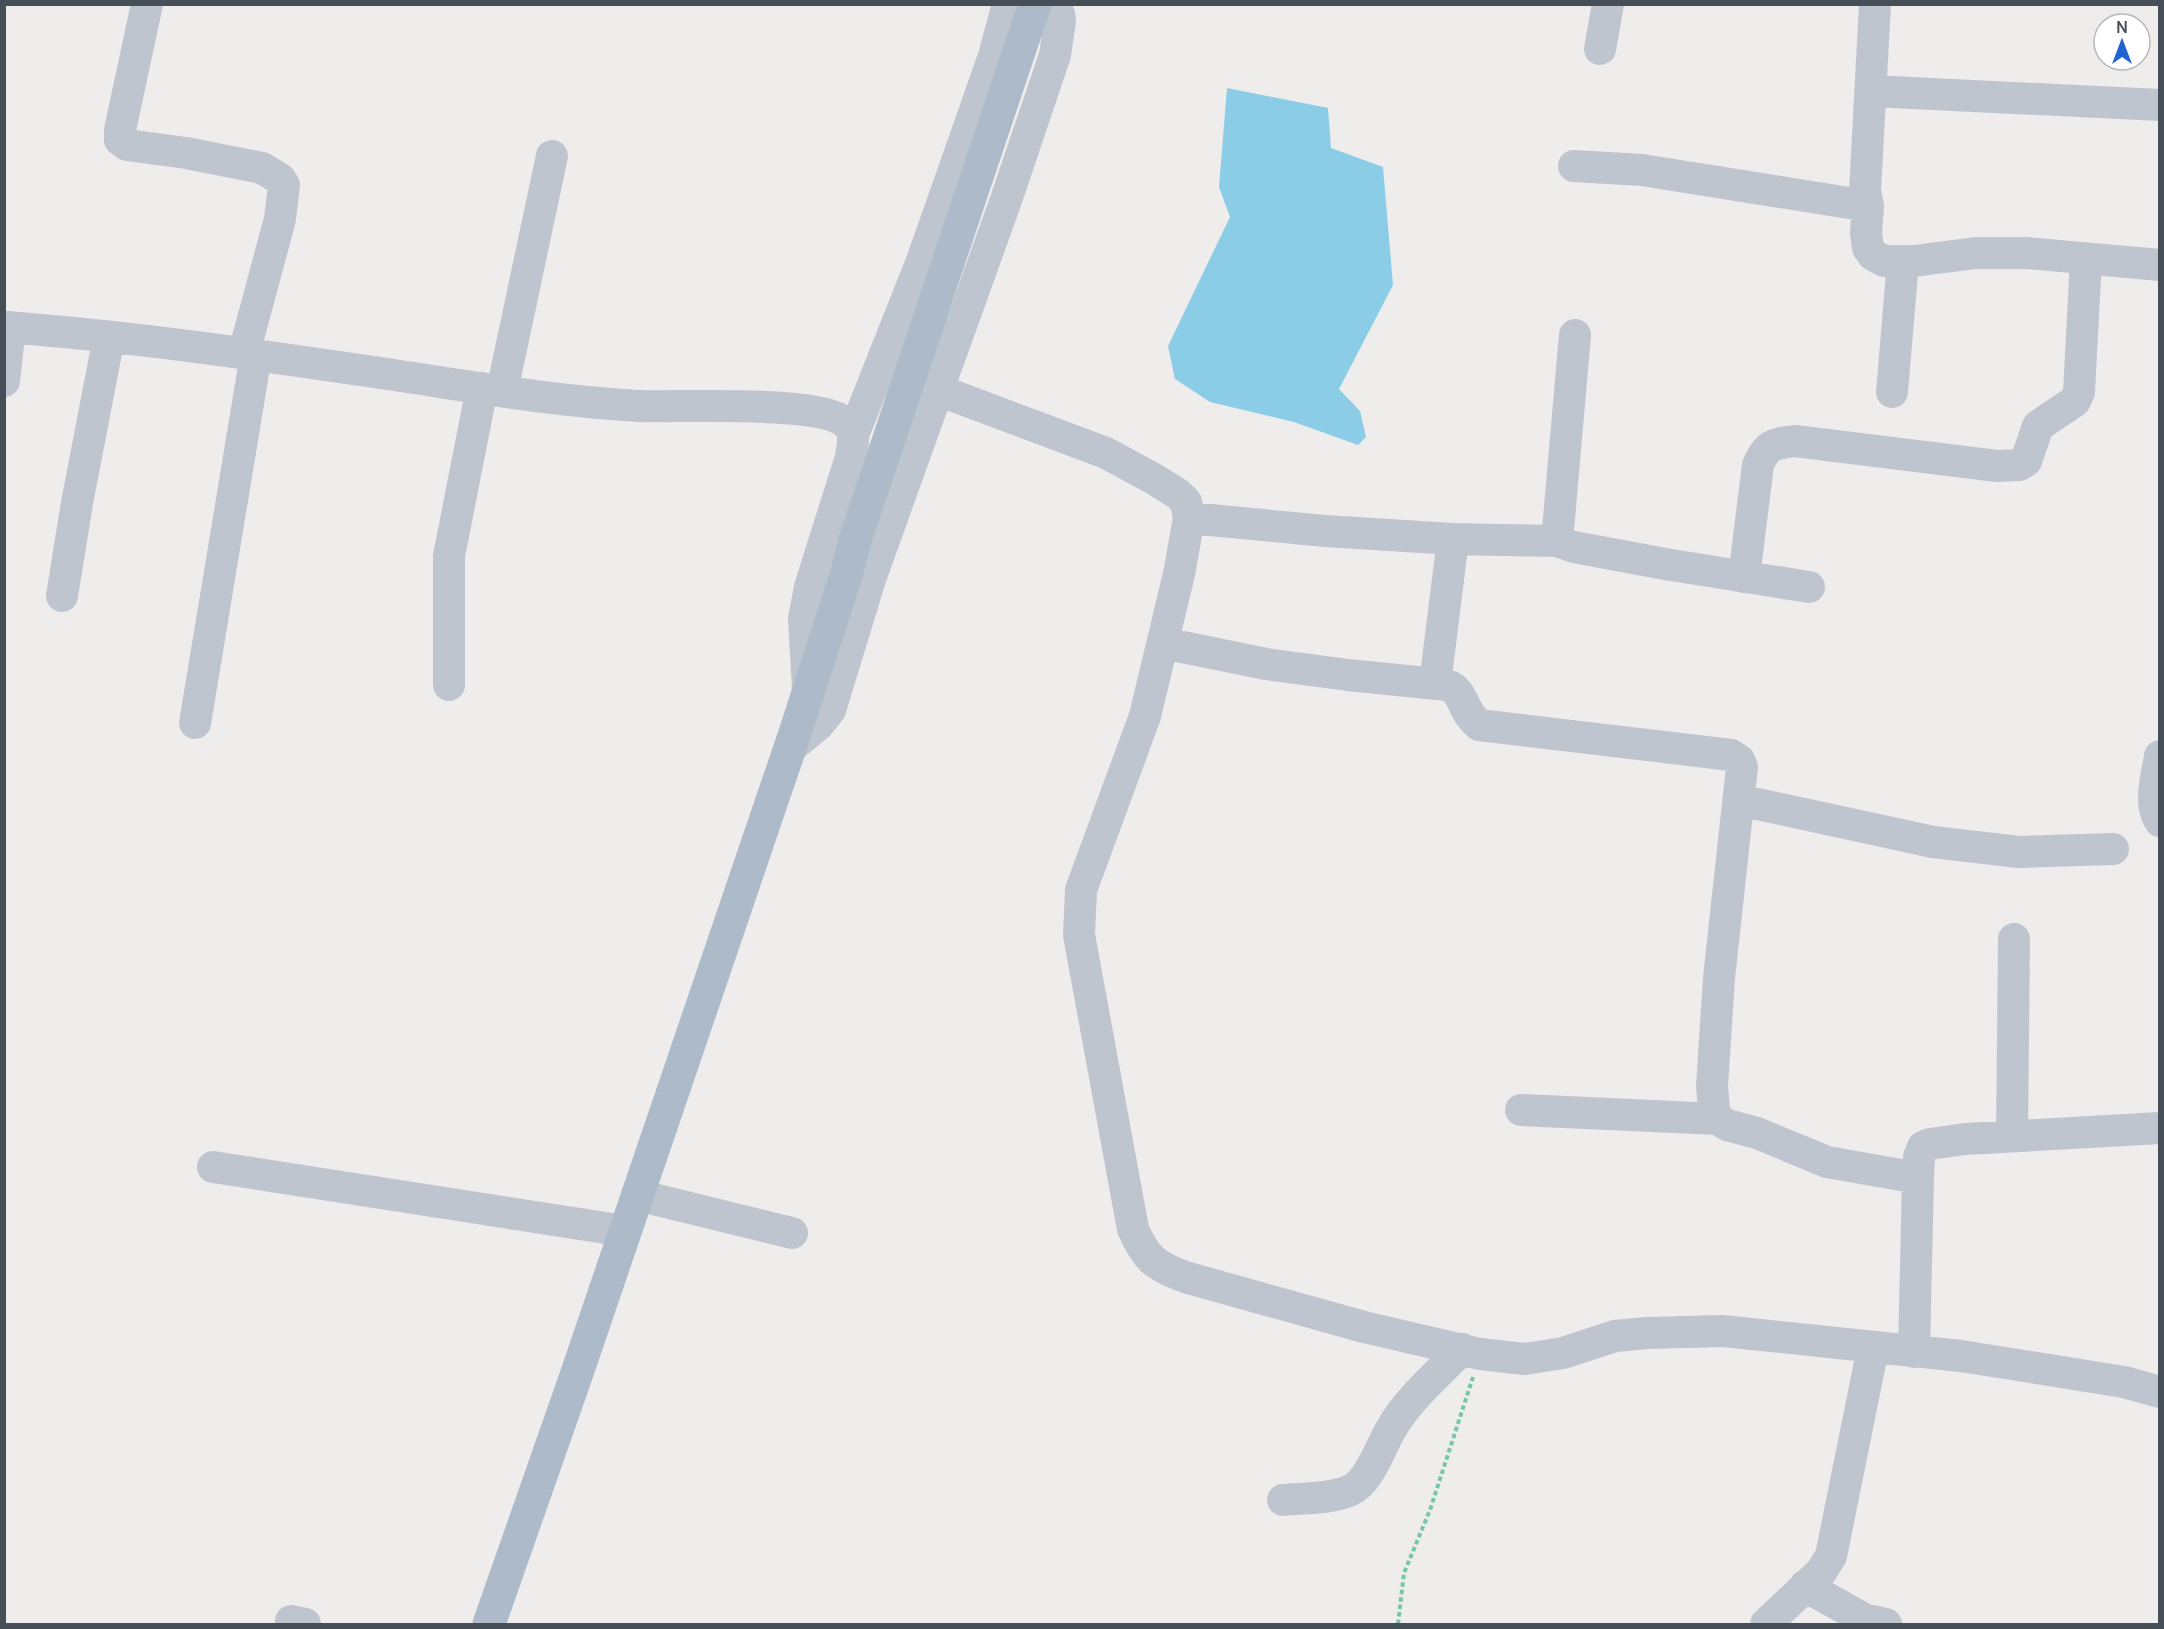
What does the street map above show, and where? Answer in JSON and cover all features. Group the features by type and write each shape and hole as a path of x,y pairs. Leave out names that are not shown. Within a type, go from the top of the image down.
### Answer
{"main road":[{"path":"489,1624 790,748 847,572 855,540 1037,4"}],"street":[{"path":"147,4 120,130 120,140 127,145 186,153 262,168 280,178 284,185 280,219 250,354 195,723"},
{"path":"808,689 804,619 810,587 850,457 854,435 922,261 994,56 1008,4"},
{"path":"790,748 818,724 830,710 870,579 1006,200 1055,55 1059,14 1056,10 1037,4"},
{"path":"1600,49 1608,4"},
{"path":"1875,4 1865,191 1868,206 1866,233 1868,248 1873,255 1884,261 1903,261 1976,253 2026,253 2160,265"},
{"path":"1871,91 2160,105"},
{"path":"450,685 449,556 552,156"},
{"path":"1574,166 1642,170 1868,206"},
{"path":"1744,577 1758,465 1764,452 1773,444 1795,441 1997,466 2019,465 2026,461 2038,426 2075,401 2079,392 2086,259"},
{"path":"1892,392 1903,261"},
{"path":"4,381 7,327 250,354 576,402 779,407 836,418 848,425 854,435"},
{"path":"1557,541 1575,335"},
{"path":"62,596 77,503 109,337"},
{"path":"938,390 1106,453 1178,494 1186,502 1189,518 1179,574 1145,716 1081,890 1079,912 1079,935 1133,1229 1141,1247 1161,1268 1185,1277 1364,1327 1471,1351 1525,1359 1563,1353 1616,1336 1723,1331 1961,1356 2124,1382 2160,1392"},
{"path":"1189,518 1324,531 1453,539 1557,541 1574,547 1665,564 1809,587"},
{"path":"1435,684 1453,539"},
{"path":"1163,643 1266,664 1454,687 1465,710 1479,725 1731,755 1739,760 1742,767 1719,978 1712,1086 1714,1110 1718,1119"},
{"path":"2160,756 2154,800 2156,814 2160,821"},
{"path":"1739,800 1933,842 2019,852 2113,849"},
{"path":"2012,1136 2014,939"},
{"path":"1521,1110 1718,1119 1727,1125 1757,1133 1827,1162 1918,1178"},
{"path":"1914,1352 1918,1178 1919,1157 1923,1147 1965,1139 2160,1128"},
{"path":"213,1167 625,1231"},
{"path":"637,1196 792,1233"},
{"path":"1766,1624 1821,1572 1831,1556 1873,1348"},
{"path":"1283,1500 1336,1494 1351,1490 1362,1482 1392,1428 1409,1403 1471,1351"},
{"path":"1805,1586 1864,1619 1886,1624"}],"path":[{"path":"1398,1624 1404,1573 1430,1510 1471,1351"}],"water":[{"path":"1227,88 1328,108 1331,148 1383,167 1393,285 1339,389 1360,411 1366,437 1358,445 1294,422 1210,402 1175,379 1168,346 1230,217 1219,187"}]}
